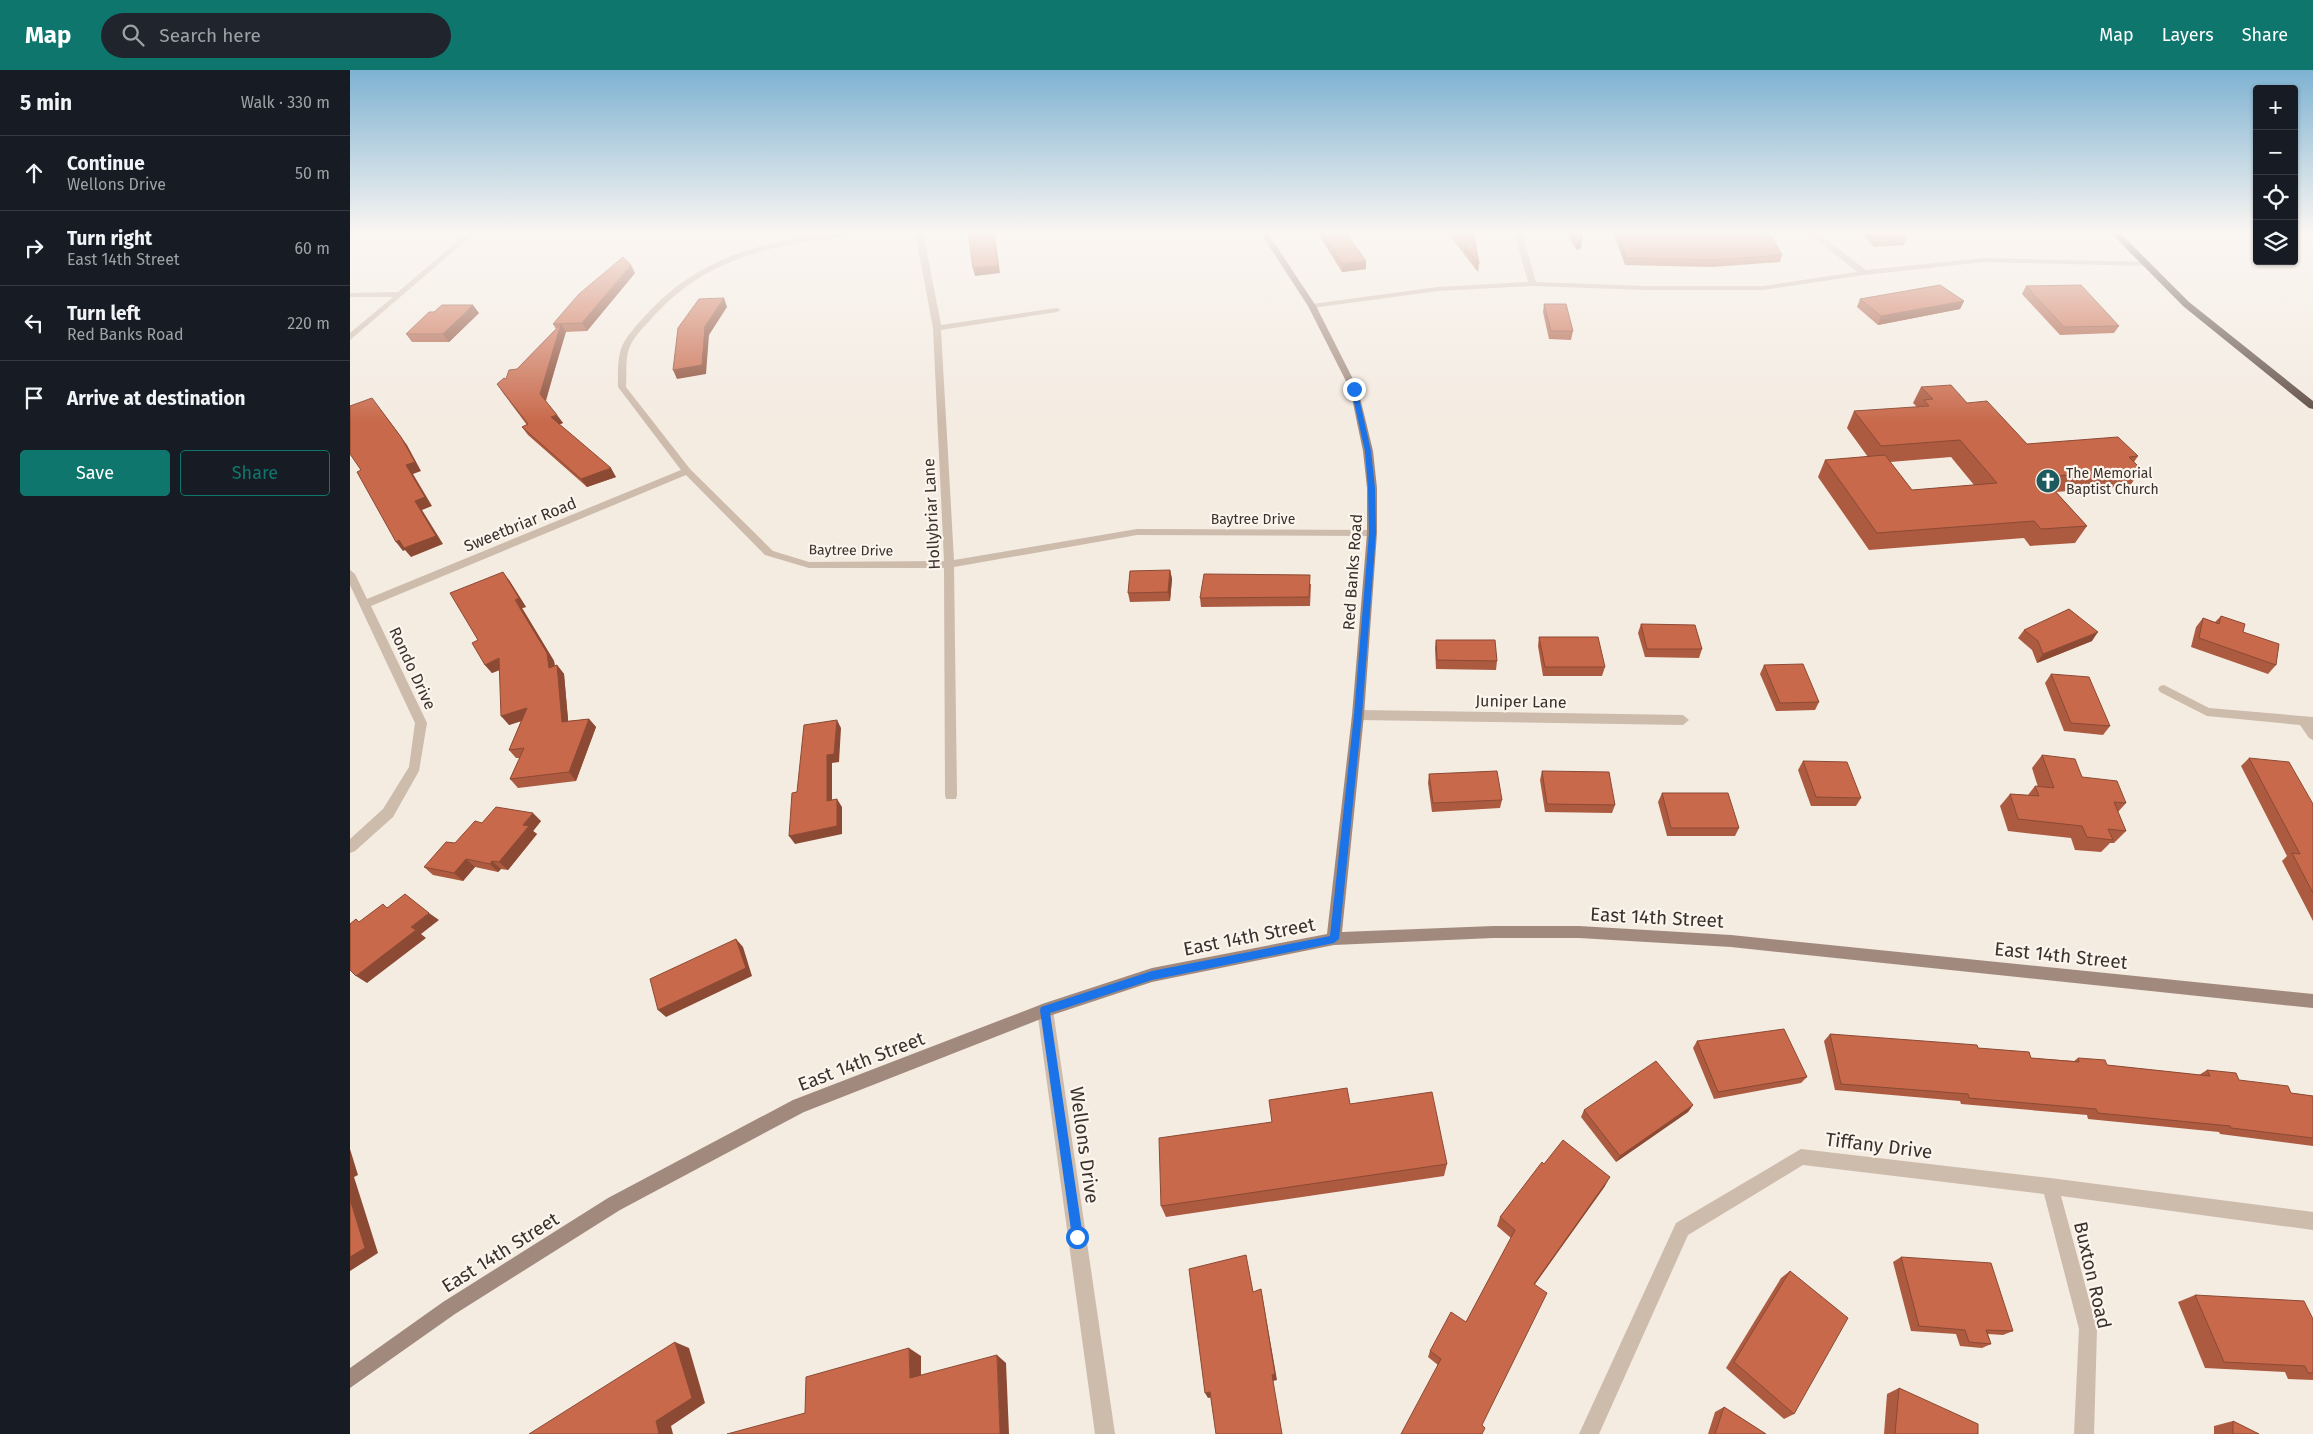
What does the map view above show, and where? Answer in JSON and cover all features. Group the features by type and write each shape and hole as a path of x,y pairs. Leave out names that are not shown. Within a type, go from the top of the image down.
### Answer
{"highway":[{"path":"2178,296 2313,406"}],"street":[{"path":"350,337 399,296"},
{"name":"Baytree Drive","path":"668,296 653,310 625,348 622,387 687,471 769,553 810,565 949,564 1137,532 1372,533"},
{"name":"Hollybriar Lane","path":"931,296 937,328 949,564 951,795"},
{"name":"Red Banks Road","path":"1305,296 1354,389 1368,451 1372,488 1372,533 1358,715 1334,939"},
{"path":"1312,306 1389,296"},
{"path":"937,328 1057,310"},
{"name":"Sweetbriar Road","path":"365,604 687,471"},
{"name":"Rondo Drive","path":"350,574 421,723 416,768 388,813 350,847"},
{"path":"2164,689 2207,712 2309,722 2313,735"},
{"name":"Juniper Lane","path":"1358,715 1683,720"},
{"name":"East 14th Street","path":"350,1379 449,1308 614,1204 799,1106 1045,1010 1152,975 1334,939 1493,932 1579,932 1721,940 2313,1001"},
{"name":"Wellons Drive","path":"1045,1010 1106,1434"},
{"name":"Tiffany Drive","path":"1589,1434 1682,1229 1801,1158 2050,1186 2313,1221"},
{"name":"Buxton Road","path":"2050,1186 2088,1329 2084,1434"}],"building":[{"path":"578,296 605,296 582,323 553,324"},
{"path":"1879,296 1956,296 1964,301 1881,316 1860,299"},
{"path":"2035,296 2091,296 2119,326 2064,327"},
{"path":"724,298 705,326 702,365 673,370 678,328 699,299"},
{"path":"1544,304 1566,304 1573,331 1551,331"},
{"path":"442,305 473,305 443,334 406,334 429,312 434,312"},
{"path":"561,324 540,394 557,415 551,417 611,468 581,479 522,427 528,424 497,384 504,378 506,379 509,370 517,369"},
{"path":"1951,385 1967,403 1987,401 2027,444 2118,437 2138,456 2129,457 2141,469 2042,477 2087,526 2041,529 2034,521 1877,533 1825,460 1885,455 1912,490 1997,483 1960,440 1881,446 1854,411 1929,406 1924,400 1933,399 1921,387"},
{"path":"372,398 401,437 415,462 406,465 425,497 415,501 436,536 404,548 399,540 396,542 357,472 361,470 350,454 350,406"},
{"path":"1170,570 1168,592 1128,593 1130,571"},
{"path":"503,572 519,598 515,600 547,653 549,668 557,665 562,722 589,719 569,772 510,779 524,748 509,750 527,708 501,716 499,658 485,665 472,643 478,640 450,593"},
{"path":"1204,574 1310,575 1309,597 1200,598"},
{"path":"2069,609 2098,632 2043,654 2038,641 2024,630"},
{"path":"2221,616 2245,624 2243,632 2279,644 2276,665 2199,638 2203,618 2219,624"},
{"path":"1641,624 1695,625 1702,649 1647,649"},
{"path":"1539,637 1598,637 1605,667 1545,667"},
{"path":"1436,640 1495,640 1497,661 1437,660"},
{"path":"1803,664 1819,702 1780,703 1764,665"},
{"path":"2051,674 2089,677 2110,726 2071,723"},
{"path":"837,720 834,754 827,755 827,801 837,799 837,826 789,836 792,793 797,792 804,725"},
{"path":"2042,755 2075,759 2082,777 2117,781 2126,803 2114,802 2126,831 2108,829 2113,840 2087,837 2082,826 2018,819 2010,794 2039,796 2035,786 2054,788"},
{"path":"2249,758 2289,762 2313,804 2313,893 2292,853 2300,854"},
{"path":"1803,761 1847,762 1861,798 1816,797"},
{"path":"1497,771 1502,800 1433,803 1429,774"},
{"path":"1542,771 1609,772 1615,805 1547,804"},
{"path":"1662,793 1728,793 1739,828 1671,828"},
{"path":"496,807 533,813 523,825 529,826 499,862 492,861 490,864 466,859 454,873 424,867 446,842 455,843 475,821 482,823"},
{"path":"405,894 429,913 411,927 416,930 356,976 350,970 350,924 356,919 359,922 383,904 387,908"},
{"path":"736,939 746,968 658,1010 650,979"},
{"path":"1784,1029 1807,1077 1718,1092 1697,1041"},
{"path":"1830,1034 1977,1045 1978,1048 2029,1052 2031,1058 2079,1062 2078,1058 2105,1060 2107,1065 2210,1076 2207,1070 2236,1073 2239,1080 2288,1086 2291,1093 2313,1096 2313,1138 2231,1128 2230,1126 2098,1113 2096,1109 1969,1098 1968,1094 1841,1084"},
{"path":"1656,1061 1693,1105 1620,1156 1584,1110"},
{"path":"1347,1088 1350,1104 1432,1092 1447,1164 1161,1206 1159,1138 1272,1122 1269,1100"},
{"path":"1563,1140 1610,1177 1534,1284 1547,1293 1482,1425 1485,1428 1482,1434 1401,1434 1441,1359 1430,1351 1451,1312 1466,1322 1515,1230 1500,1217 1542,1162 1544,1164"},
{"path":"350,1199 365,1248 350,1257"},
{"path":"1246,1255 1253,1292 1261,1289 1275,1374 1272,1375 1282,1434 1216,1434 1210,1392 1205,1393 1189,1269"},
{"path":"1901,1257 1991,1263 2013,1331 1986,1330 1991,1344 1969,1342 1965,1330 1919,1326"},
{"path":"1790,1271 1848,1318 1794,1414 1734,1362"},
{"path":"2195,1295 2304,1301 2313,1319 2313,1373 2308,1373 2305,1366 2224,1362"},
{"path":"675,1342 692,1398 656,1421 659,1434 529,1434"},
{"path":"909,1348 910,1378 997,1355 1000,1434 727,1434 805,1413 806,1377"},
{"path":"1899,1388 1978,1424 1978,1434 1895,1434"},
{"path":"1724,1407 1766,1434 1715,1434"},
{"path":"2233,1421 2259,1434 2233,1434"}],"place":[{"name":"The Memorial Baptist Church","path":"2048,481"}],"route":[{"path":"1077,1237 1045,1010 1152,975 1334,939 1358,715 1372,533 1372,488 1368,451 1354,389"}]}
